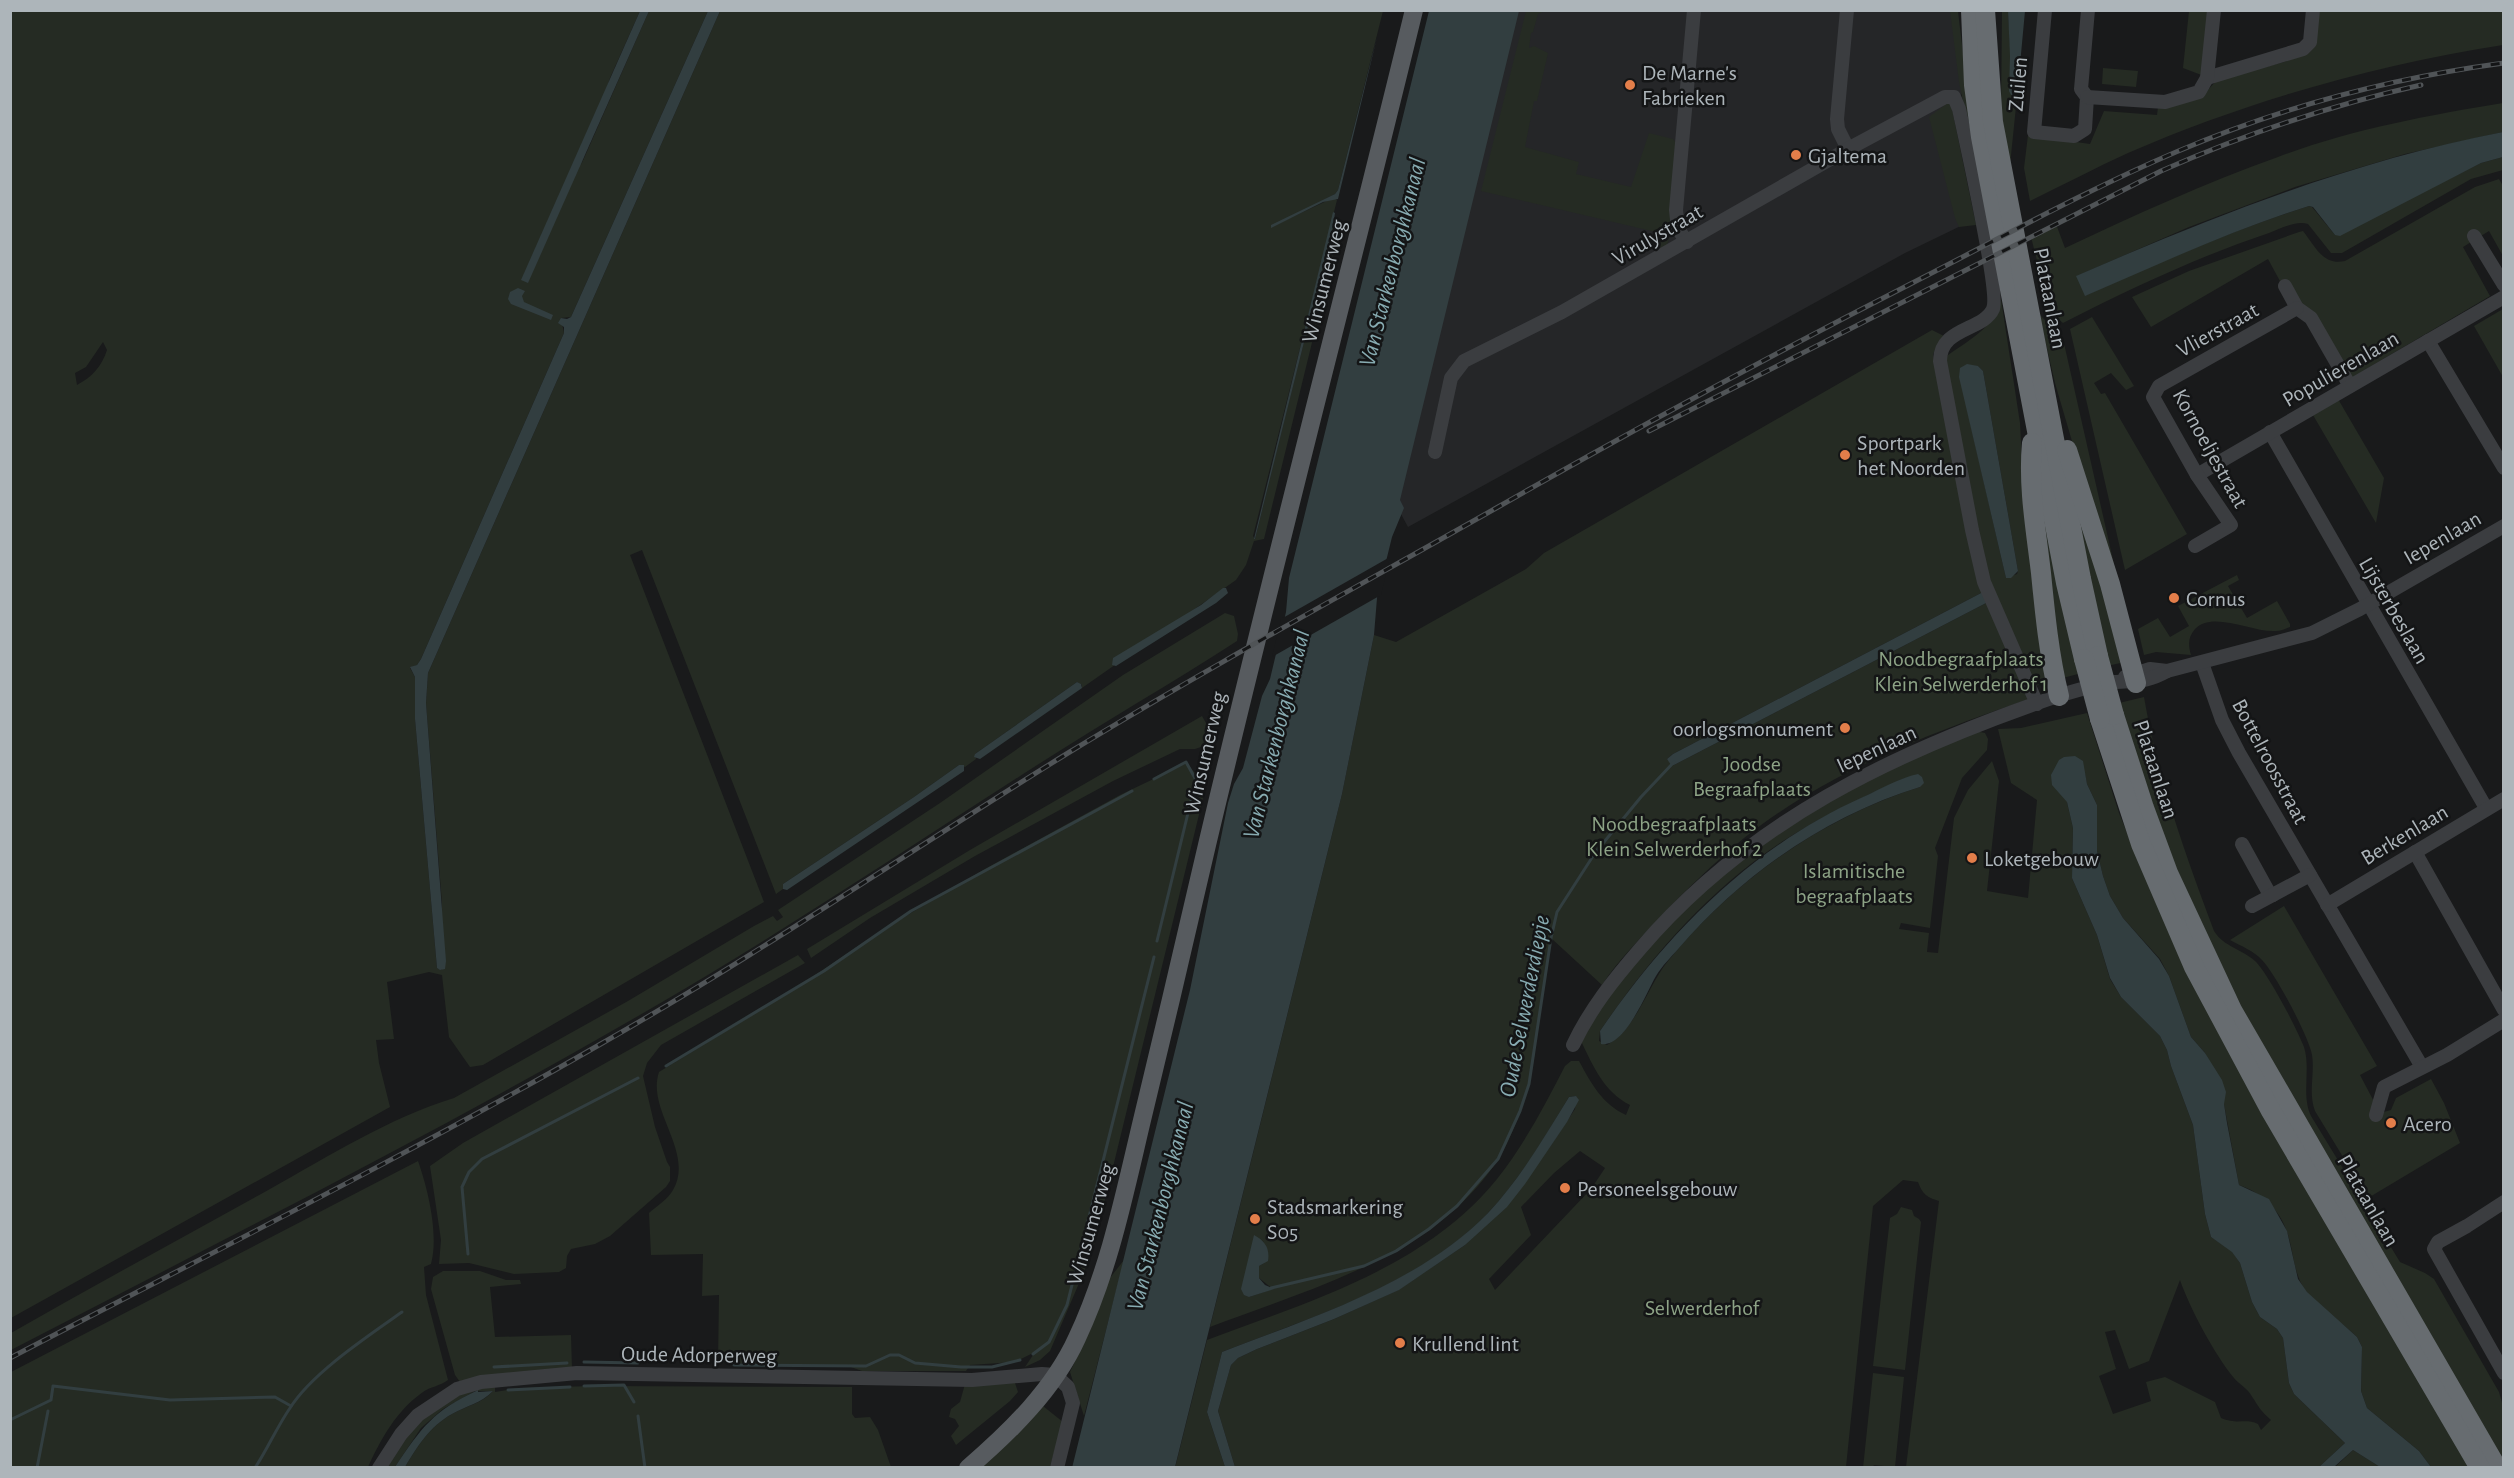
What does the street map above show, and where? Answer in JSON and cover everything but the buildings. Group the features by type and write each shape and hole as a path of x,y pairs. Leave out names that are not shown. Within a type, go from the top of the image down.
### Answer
{"highway":[{"name":"Plataanlaan","path":"1971,10 1974,86 1981,137 2091,657 2141,844 2194,967 2271,1111 2480,1467"},
{"name":"Plataanlaan","path":"1985,10 1993,122 2041,413"},
{"path":"2041,413 2061,432 2102,557 2135,678"},
{"path":"2041,413 2030,463 2047,638 2059,696"},
{"name":"Plataanlaan","path":"2107,717 2192,926 2232,1010 2497,1467"}],"main road":[{"name":"Winsumerweg","path":"968,1467 1002,1438 1055,1375 1075,1343 1104,1273 1247,674 1306,448 1414,10"}],"street":[{"path":"1687,242 1678,229 1676,210 1694,10"},
{"path":"1847,10 1837,118 1838,129 1848,149"},
{"name":"Zuilen","path":"2045,10 2034,132 2074,136 2085,129 2087,97 2081,89 2088,10"},
{"path":"2087,97 2172,100 2199,92 2207,78 2214,10"},
{"path":"2207,78 2303,49 2310,42 2313,10"},
{"name":"Virulystraat","path":"1435,452 1451,378 1464,362 1562,312 1848,149 1945,97 1954,97 1957,100 1962,120 1992,274 1995,303 1989,315 1946,342 1940,353 1940,361 1984,582 2037,704"},
{"path":"2474,236 2504,285"},
{"path":"2285,286 2297,308 2311,318 2350,386"},
{"name":"Populierenlaan","path":"2198,475 2504,297"},
{"name":"Vlierstraat","path":"2159,386 2297,308"},
{"path":"2428,342 2504,468"},
{"name":"Kornoeljestraat","path":"2159,386 2153,397 2198,475 2231,525 2195,546"},
{"name":"Lijsterbeslaan","path":"2270,432 2486,808"},
{"name":"Iepenlaan","path":"1573,1045 1584,1022 1614,980 1650,938 1714,874 1750,844 1817,801 1869,773 1938,742 2059,696 2135,678 2150,669 2167,671 2312,633 2368,604 2504,526"},
{"name":"Bottelroosstraat","path":"2202,663 2222,720 2422,1067"},
{"name":"Berkenlaan","path":"2327,905 2504,799"},
{"path":"2242,844 2269,893 2273,895"},
{"path":"2415,852 2504,1010"},
{"path":"2252,906 2310,875"},
{"path":"2376,1114 2384,1087 2447,1055 2504,1020"},
{"path":"2504,1202 2440,1240 2434,1249 2504,1373"},
{"name":"Oude Adorperweg","path":"379,1467 401,1434 418,1415 457,1389 481,1382 577,1373 972,1380 1055,1375"},
{"path":"1055,1375 1068,1387 1073,1403 1057,1467"}],"shaded area":[{"path":"1514,11 1953,11 1964,91 1949,108 1973,220 1905,253 1408,527 1394,501"}],"green space":[{"path":"11,11 640,11 610,78 581,165 649,11 708,11 571,317 561,318 564,333 421,659 417,665 410,668 415,677 415,719 437,968 442,970 442,903 426,703 428,673 720,11 1383,11 1338,190 1335,194 1271,227 1333,198 1337,200 1253,536 1255,539 1334,221 1340,224 1340,228 1264,539 1254,541 1246,565 1236,580 1082,688 1082,685 1077,682 975,754 976,759 965,767 959,765 783,884 783,889 776,894 642,550 630,555 764,902 483,1065 470,1067 449,1037 442,975 429,972 387,982 394,1039 376,1040 390,1107 11,1318","holes":["103,342 107,350 96,371 77,385 75,373 86,367"]},
{"path":"1526,11 1545,11 1538,14 1531,33 1529,48 1534,46 1548,53 1537,101 1534,101 1525,147 1579,162 1576,174 1631,187 1649,133 1673,139 1679,146 1670,236 1667,245 1655,251 1656,232 1481,191"},
{"path":"1950,11 1958,11 1976,165 1959,82"},
{"path":"2002,11 2008,11 2013,96 2017,97 2010,165 2001,111"},
{"path":"2189,11 2210,11 2204,76 2183,68"},
{"path":"2318,11 2503,11 2503,45 2360,74 2266,101 2173,134 2128,153 2030,201 2024,168 2028,135 2090,144 2104,111 2157,115 2158,107 2205,93 2217,80 2284,62 2308,53"},
{"path":"2103,68 2138,71 2136,87 2102,84"},
{"path":"1949,102 1976,225 1959,227 1955,218 1929,117"},
{"path":"2503,103 2503,132 2405,154 2295,187 2189,227 2077,276 2086,295 2224,236 2309,206 2335,235 2481,163 2503,157 2503,170 2471,179 2342,253 2331,253 2308,224 2293,224 2190,263 2063,323 2050,312 2031,237 2056,224 2065,248 2197,189 2305,147 2389,124"},
{"path":"2499,179 2503,186 2503,256 2489,231 2463,247 2490,296 2351,378 2281,283 2268,259 2151,327 2132,297 2189,271 2303,231 2325,258 2337,262 2345,261 2475,187"},
{"path":"2001,299 2020,423 2024,496 2049,682 2035,686 1988,579 1944,358 1979,333 1998,309","holes":["1978,366 1983,371 2018,571 2017,574 2006,578 1970,422"]},
{"path":"2503,309 2503,377 2474,326"},
{"path":"2039,314 2063,339 2135,657 2055,383"},
{"path":"2092,317 2134,386 2126,390 2111,373 2094,383 2101,394 2105,393 2187,534 2125,570 2070,329"},
{"path":"1932,330 1944,336 1933,354 1983,592 1667,759 1674,765 1988,602 2029,699 1880,756 1776,814 1744,838 1691,886 1630,949 1602,985 1551,938 1530,1080 1516,1123 1504,1150 1473,1192 1442,1220 1407,1244 1370,1264 1330,1282 1210,1327 1342,794 1374,635 1396,642 1526,569 1544,553","holes":["1263,1240 1264,1263 1259,1266 1259,1278 1273,1289 1249,1297"]},
{"path":"2338,399 2384,478 2376,523 2313,415"},
{"path":"2033,455 2078,674 2059,679"},
{"path":"2068,475 2125,662 2107,666"},
{"path":"2237,575 2239,580 2228,586 2247,618 2277,601 2290,627 2280,631 2267,631 2212,622 2202,624 2191,635 2189,648 2191,655 2156,652 2144,655 2138,629 2158,618 2170,637 2189,626 2178,606"},
{"path":"1225,613 1234,616 1238,634 1237,641 743,954 488,1100 330,1185 11,1350 11,1333 360,1139 406,1116 454,1098 628,1001 754,926 773,916 777,921 783,917 778,910 940,803 1123,675"},
{"path":"2144,697 2165,787 2214,931 2223,941 2261,967 2289,1015 2304,1047 2307,1064 2307,1099 2311,1116 2400,1262 2434,1279 2499,1392 2503,1406 2503,1466 2227,984 2158,827 2119,703"},
{"name":"Selwerderhof","path":"2087,713 2119,813 2151,891 2471,1467 2431,1467 2419,1451 2367,1408 2361,1391 2362,1347 2357,1337 2316,1303 2305,1290 2296,1269 2287,1232 2275,1209 2255,1192 2239,1185 2224,1104 2205,1053 2191,1037 2169,976 2160,959 2123,918 2110,896 2097,851 2097,805 2085,774 2067,802 2073,828 2072,878 2097,935 2110,979 2121,997 2160,1036 2167,1050 2193,1125 2205,1214 2211,1237 2232,1251 2240,1263 2252,1302 2260,1317 2277,1329 2283,1338 2289,1383 2294,1394 2345,1443 2319,1467 1906,1467 1939,1201 1926,1195 1918,1182 1903,1180 1873,1206 1846,1467 1235,1467 1218,1411 1231,1365 1238,1358 1257,1349 1334,1319 1398,1290 1465,1245 1549,1148 1575,1109 1576,1096 1569,1097 1532,1157 1500,1200 1460,1238 1430,1260 1397,1280 1363,1296 1222,1352 1207,1412 1225,1467 1175,1468 1207,1340 1286,1311 1364,1278 1401,1259 1436,1236 1468,1210 1497,1179 1525,1139 1565,1066 1571,1061 1579,1061 1604,1099 1626,1115 1630,1105 1606,1086 1581,1041 1610,993 1668,925 1749,850 1832,795 1975,731 1985,733 1988,739 1987,750 1962,778 1935,848 1938,856 1930,928 1901,923 1899,929 1929,933 1927,952 1938,953 1954,818 1968,790 1992,761 1999,781 1987,891 2028,898 2037,800 2011,783 1998,729 2021,728","holes":["1905,778 1920,787 1848,816 1781,856 1750,879 1721,904 1668,961 1634,1018 1617,1038 1607,1045 1599,1041 1600,1031 1660,952 1705,903 1730,881 1756,860 1798,832 1843,807","1580,1151 1605,1168 1591,1189 1495,1290 1489,1279 1531,1235 1521,1207 1554,1173","2180,1280 2196,1318 2211,1345 2234,1378 2247,1390 2271,1420 2261,1430 2254,1422 2221,1418 2215,1402 2165,1377 2146,1382 2151,1401 2113,1414 2099,1376 2116,1369 2105,1332 2115,1330 2129,1369 2149,1361"]},
{"path":"1202,716 1214,737 1210,744 1195,749 1180,749 1113,781 975,856 870,918 811,958 807,949 970,850"},
{"path":"1187,763 1194,772 1202,777 1205,790 1092,1253 1050,1351 1040,1360 1025,1367 1035,1352 1015,1362 970,1365 966,1371 862,1371 848,1366 718,1363 719,1295 702,1296 703,1254 651,1255 649,1213 671,1193 678,1176 675,1146 659,1101 657,1086 659,1072 793,990 879,932 983,870 1120,795"},
{"path":"2284,906 2377,1066 2360,1075 2380,1113 2391,1110 2396,1098 2431,1079 2444,1103 2460,1143 2368,1198 2315,1111 2312,1097 2313,1069 2310,1046 2291,1006 2262,960 2251,951 2230,940"},
{"path":"798,955 805,963 661,1045 647,1063 643,1076 655,1127 670,1167 670,1181 610,1236 595,1244 571,1249 567,1256 566,1268 559,1272 514,1274 469,1263 439,1264 441,1240 430,1166 463,1143"},
{"path":"418,1161 429,1198 434,1240 431,1264 424,1267 426,1295 448,1380 423,1392 405,1408 384,1436 368,1467 11,1467 11,1372"},
{"path":"1901,1207 1912,1210 1914,1216 1921,1222 1905,1370 1873,1366 1890,1218 1897,1214"},
{"path":"1124,1260 1084,1416 1070,1372 1092,1326 1106,1283"},
{"path":"443,1271 480,1271 506,1280 520,1280 521,1284 490,1287 495,1337 571,1335 572,1369 460,1382 455,1375 431,1289 433,1277"},
{"path":"1873,1373 1904,1377 1895,1467 1873,1465 1876,1467 1863,1468"},
{"path":"495,1383 495,1392 518,1388 593,1386 852,1387 852,1414 855,1418 870,1417 878,1430 891,1467 405,1467 419,1445 437,1425 452,1414 484,1399 493,1391 475,1391 443,1409 421,1428 395,1467 384,1468 413,1424 462,1391"},
{"path":"1015,1383 1018,1392 1010,1401 956,1445 951,1436 959,1426 955,1419 949,1417 951,1409 960,1402 965,1384"},
{"path":"1043,1406 1063,1422 1050,1467 979,1468"},
{"path":"2353,1450 2380,1467 2334,1468"}],"water":[{"path":"640,11 649,11 528,283 521,280"},
{"path":"708,11 720,11 428,673 426,703 446,961 445,969 440,970 437,968 415,719 415,677 410,667 417,665 421,659 564,333 564,327 558,323 561,318 571,317"},
{"name":"Van Starkenborghkanaal","path":"1429,11 1519,11 1400,500 1404,508 1392,537 1377,598 1374,635 1342,794 1175,1467 1072,1468 1190,990 1228,803 1234,784 1243,768 1262,696 1270,679 1286,612 1289,578"},
{"path":"2008,11 2025,11 2017,97 2011,95 2009,91"},
{"path":"1377,37 1338,199 1323,202 1271,228 1271,225 1335,194 1338,190"},
{"path":"2503,132 2503,157 2481,163 2340,236 2335,235 2313,207 2309,206 2224,237 2085,296 2076,276 2233,211 2339,174 2447,144"},
{"path":"1333,212 1335,213 1333,226 1254,539"},
{"path":"518,288 525,291 522,296 524,302 553,315 551,320 511,304 508,299 510,292"},
{"path":"1967,364 1978,366 1983,371 2018,571 2011,578 2006,578 1959,377 1960,368"},
{"path":"1226,588 1228,593 1216,603 1116,666 1112,665 1113,658 1201,605"},
{"path":"1983,592 1988,602 1674,765 1671,765 1667,759 1673,754"},
{"path":"1077,682 1082,688 980,759 974,757 975,754"},
{"path":"2075,756 2083,761 2087,784 2097,805 2097,851 2110,896 2123,918 2159,959 2169,976 2191,1037 2205,1053 2222,1080 2226,1092 2224,1104 2239,1185 2269,1199 2287,1231 2298,1279 2307,1292 2357,1337 2362,1347 2361,1391 2367,1408 2419,1451 2431,1467 2380,1467 2353,1450 2334,1467 2319,1467 2345,1443 2294,1394 2289,1383 2283,1338 2277,1329 2260,1317 2252,1302 2240,1263 2232,1252 2211,1237 2205,1214 2193,1125 2167,1050 2160,1036 2121,997 2110,978 2097,935 2072,878 2073,828 2067,802 2052,785 2051,775 2059,760"},
{"path":"959,765 964,765 964,771 787,890 783,889 783,884"},
{"path":"1918,774 1924,783 1920,787 1885,799 1819,831 1759,872 1730,896 1661,969 1626,1029 1610,1043 1601,1044 1600,1031 1654,960 1715,896 1749,867 1785,840 1823,817 1890,784"},
{"path":"1576,1096 1579,1100 1567,1122 1525,1184 1507,1207 1465,1245 1399,1290 1334,1319 1257,1349 1238,1358 1231,1365 1218,1411 1235,1467 1225,1467 1207,1412 1222,1352 1363,1296 1430,1260 1460,1238 1500,1200 1532,1157 1569,1097"},
{"path":"1254,1235 1264,1242 1268,1252 1268,1261 1259,1266 1259,1278 1265,1285 1274,1289 1249,1297 1244,1295 1241,1289"},
{"path":"478,1390 478,1392 493,1391 444,1419 425,1438 405,1467 395,1467 430,1421 450,1405"}],"pier":[{"path":"1390,557 1381,595 1272,657 1281,619"}],"waterway":[{"path":"1154,779 1186,762 1196,780 1157,941"},
{"name":"Oude Selwerderdiepje","path":"1271,1288 1364,1266 1396,1251 1429,1229 1457,1206 1498,1159 1520,1111 1529,1084 1557,912 1595,853 1641,797 1674,762"},
{"path":"666,1066 824,971 911,911 1132,791"},
{"path":"1033,1354 1049,1342 1067,1305 1154,957"},
{"path":"468,1254 462,1187 469,1172 482,1159 638,1078"},
{"path":"255,1468 290,1408 312,1382 342,1356 402,1312"},
{"path":"734,1365 866,1366 890,1355 899,1355 915,1363 961,1367 992,1367 1020,1360"},
{"path":"584,1362 638,1363"},
{"path":"494,1367 567,1363"},
{"path":"584,1386 624,1385 634,1402"},
{"path":"10,1420 51,1400 53,1386 170,1400 275,1397 291,1406"},
{"path":"508,1390 570,1387"},
{"path":"37,1468 48,1411"},
{"path":"638,1416 645,1468"}],"railway":[{"path":"10,1358 380,1166 599,1045 718,975 1068,753 1175,690 1603,448 1868,306 2080,197 2144,166 2216,136 2337,96 2420,77 2504,63"},
{"path":"1649,431 2161,171 2289,122 2421,85"}],"place":[{"name":"De Marne's Fabrieken","path":"1630,85"},
{"name":"Gjaltema","path":"1796,155"},
{"name":"Sportpark het Noorden","path":"1845,455"},
{"name":"Cornus","path":"2174,598"},
{"name":"oorlogsmonument","path":"1845,728"},
{"name":"Loketgebouw","path":"1972,858"},
{"name":"Acero","path":"2391,1123"},
{"name":"Personeelsgebouw","path":"1565,1188"},
{"name":"Stadsmarkering S05","path":"1255,1219"},
{"name":"Krullend lint","path":"1400,1343"}],"park label":[{"name":"Noodbegraafplaats Klein Selwerderhof 1","path":"1961,670"},
{"name":"Joodse Begraafplaats","path":"1752,776"},
{"name":"Noodbegraafplaats Klein Selwerderhof 2","path":"1674,836"},
{"name":"Islamitische begraafplaats","path":"1854,882"}]}
